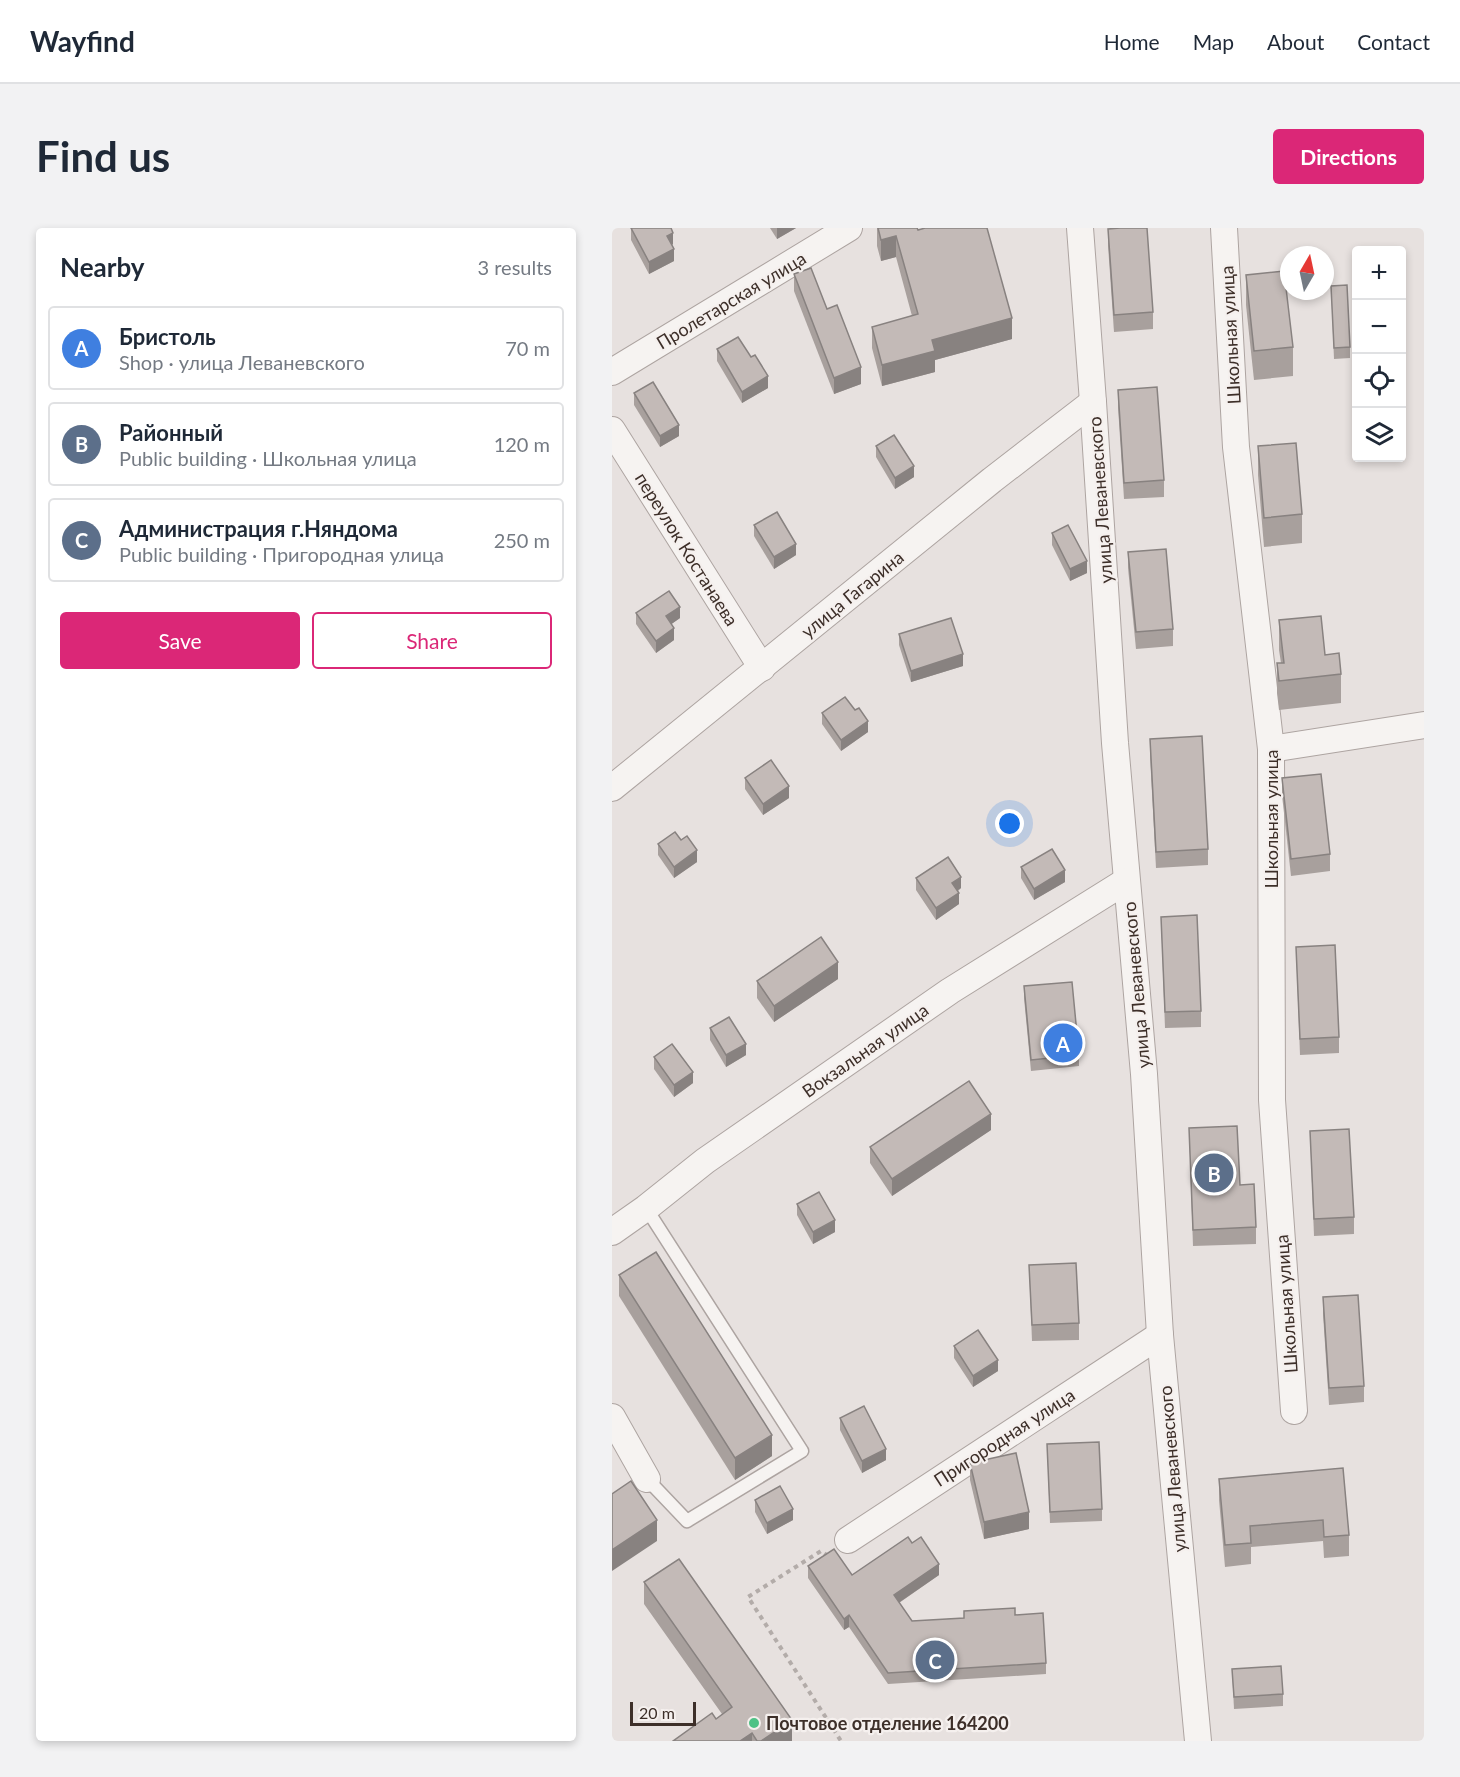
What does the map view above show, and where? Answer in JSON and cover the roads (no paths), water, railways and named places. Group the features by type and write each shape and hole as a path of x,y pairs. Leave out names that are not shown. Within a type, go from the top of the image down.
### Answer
{"street":[{"name":"Пролетарская улица","path":"612,372 849,228"},
{"name":"улица Леваневского","path":"1080,228 1094,402 1115,742 1144,1074 1160,1335 1198,1741"},
{"name":"Школьная улица","path":"1224,228 1236,447 1271,749 1272,1100 1294,1411"},
{"name":"улица Гагарина","path":"612,788 992,480 1094,402"},
{"name":"переулок Костанаева","path":"612,430 762,668"},
{"path":"1271,749 1424,725"},
{"name":"Вокзальная улица","path":"612,1232 705,1161 950,991 1126,881"},
{"name":"Пригородная улица","path":"848,1540 1160,1335"},
{"path":"612,1417 638,1485"}],"lane":[{"path":"638,1485 687,1521 802,1451 646,1208"}],"place":[{"name":"Бристоль","path":"1063,1043"},
{"name":"Районный","path":"1214,1173"},
{"name":"Администрация г.Няндома","path":"935,1660"},
{"name":"Почтовое отделение 164200","path":"754,1723"}]}
